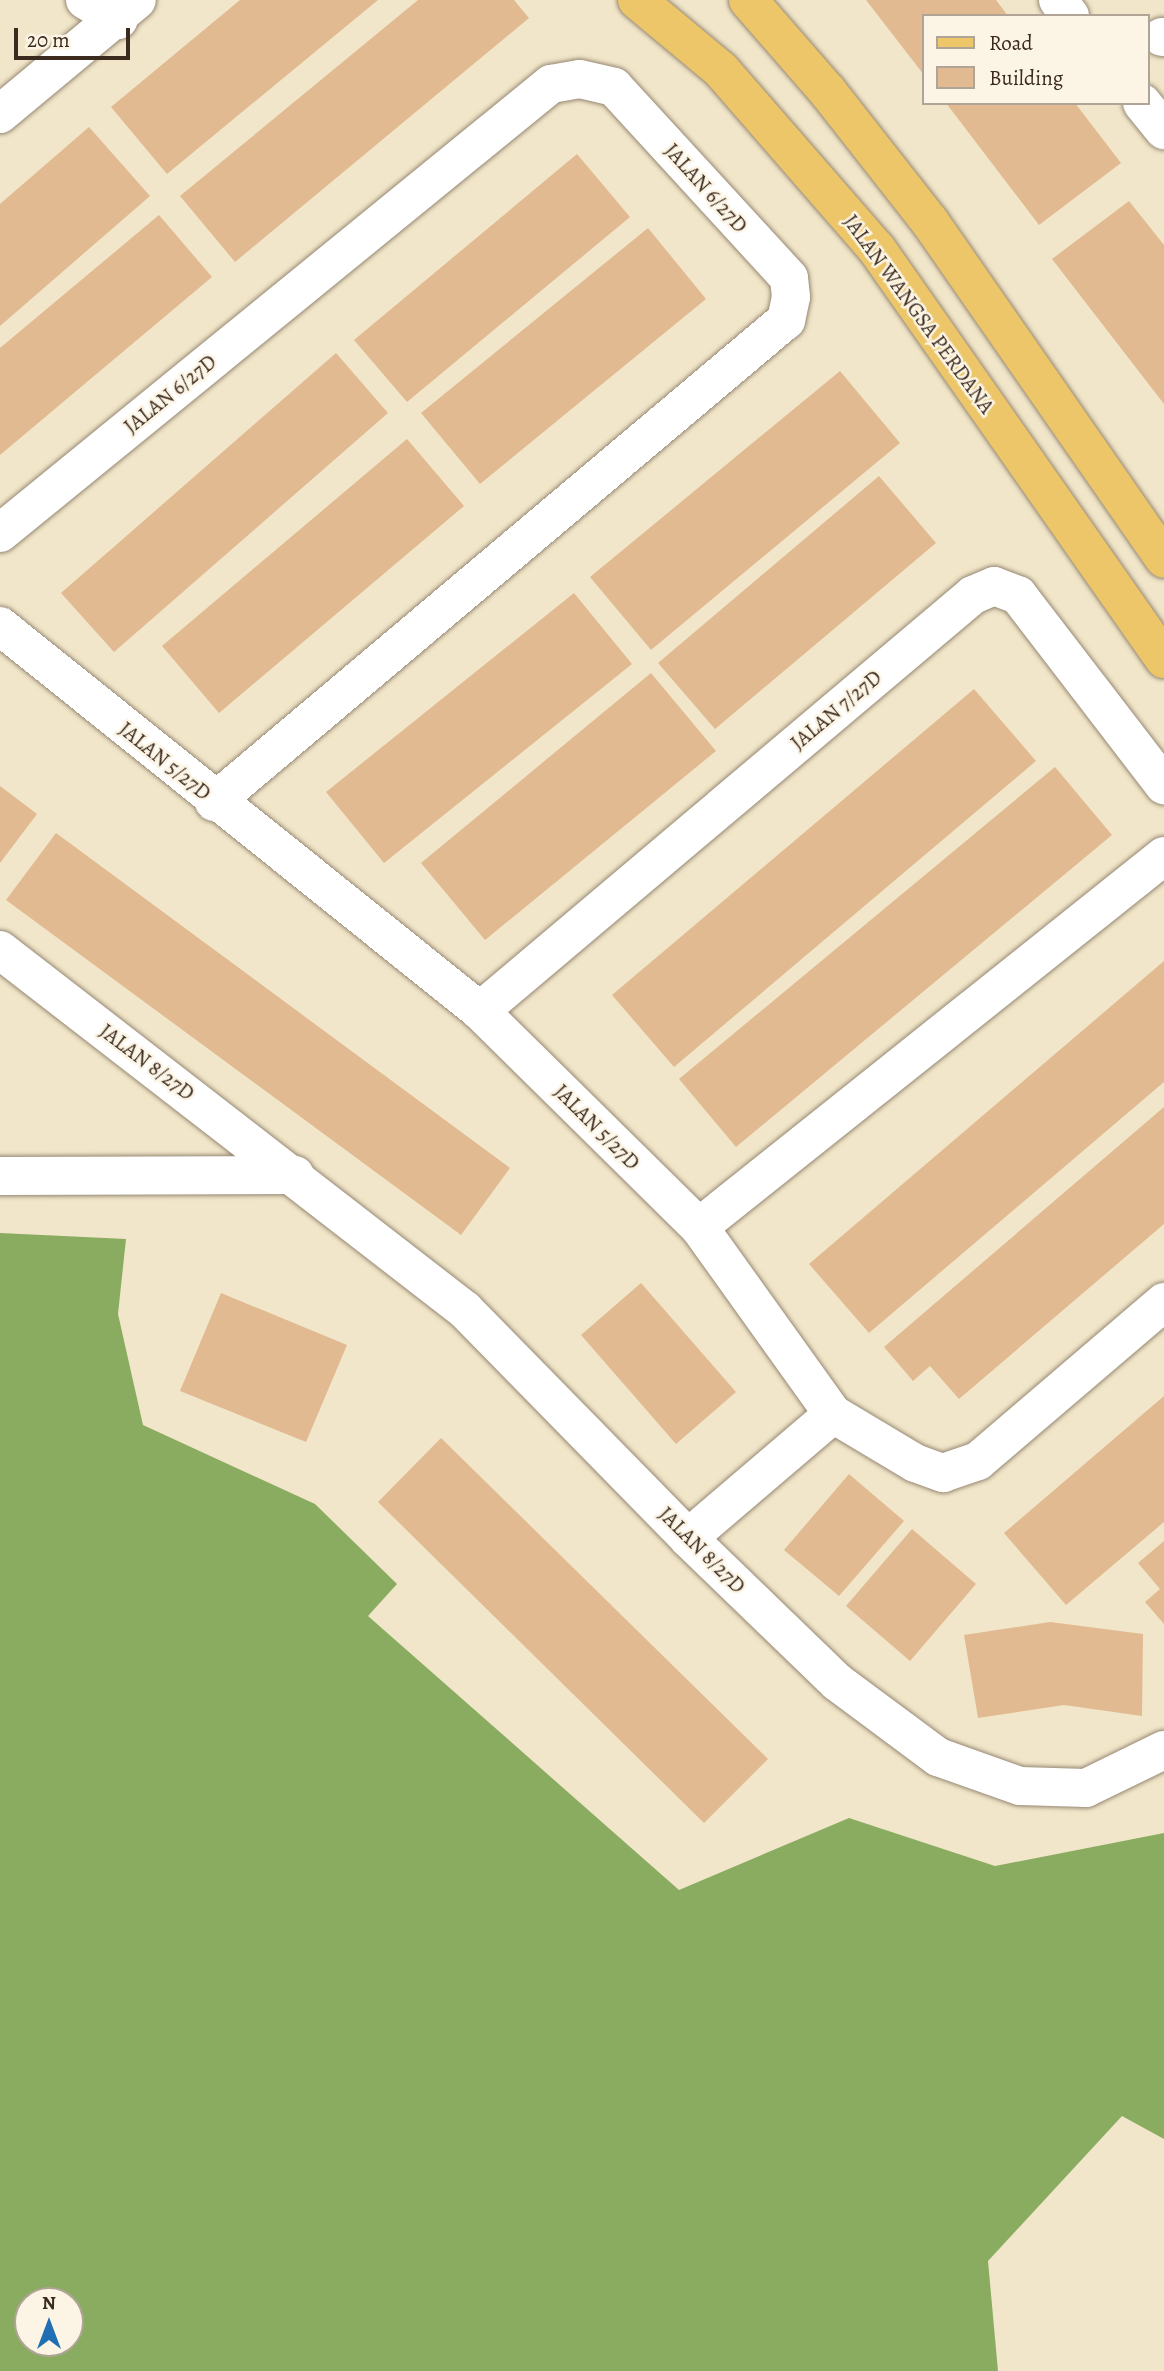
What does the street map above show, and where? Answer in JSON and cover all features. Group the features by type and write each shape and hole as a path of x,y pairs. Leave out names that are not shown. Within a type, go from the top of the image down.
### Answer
{"main road":[{"name":"JALAN WANGSA PERDANA","path":"637,0 721,70 876,248 1164,659"},
{"path":"748,0 828,92 930,222 1164,559"}],"street":[{"path":"85,0 127,10"},
{"path":"0,114 127,10"},
{"name":"JALAN 6/27D","path":"0,533 551,84 580,79 614,87 789,278 791,297 786,320 214,802"},
{"path":"1144,105 1164,130"},
{"name":"JALAN 7/27D","path":"480,1011 973,595 994,586 1018,595 1164,785"},
{"name":"JALAN 5/27D","path":"0,626 214,802 480,1011 699,1227 833,1414 915,1463 943,1472 978,1461 1164,1302"},
{"path":"699,1227 1164,856"},
{"name":"JALAN 8/27D","path":"0,950 295,1175 465,1310 688,1538 837,1682 937,1757 1020,1786 1086,1788 1164,1750"},
{"path":"0,1176 295,1175"},
{"path":"688,1538 833,1414"}],"green space":[{"path":"0,1233 126,1239 118,1314 143,1425 315,1504 397,1584 368,1616 679,1890 849,1818 995,1866 1164,1833 1164,2139 1122,2116 988,2261 998,2371 0,2371"}],"building":[{"path":"240,0 378,0 167,174 111,107"},
{"path":"418,0 514,0 529,18 235,262 180,196"},
{"path":"866,0 996,0 1006,14 922,14 922,72"},
{"path":"948,105 1077,105 1121,163 1039,225"},
{"path":"89,127 150,196 0,326 0,204"},
{"path":"577,154 630,217 407,402 354,340"},
{"path":"1129,201 1164,245 1164,404 1052,259"},
{"path":"159,215 212,277 0,455 0,348"},
{"path":"648,228 706,299 480,484 421,413"},
{"path":"336,353 388,413 114,652 61,593"},
{"path":"840,371 900,443 651,650 590,577"},
{"path":"407,439 464,506 219,713 162,646"},
{"path":"879,476 936,543 715,729 658,663"},
{"path":"574,593 632,664 384,863 326,792"},
{"path":"651,673 716,751 485,940 421,863"},
{"path":"974,689 1036,761 674,1067 612,995"},
{"path":"1055,767 1112,835 736,1147 679,1079"},
{"path":"0,786 37,814 0,863"},
{"path":"56,833 510,1168 461,1235 6,900"},
{"path":"1164,961 1164,1082 869,1333 809,1264"},
{"path":"1164,1107 1164,1224 959,1399 930,1366 913,1381 884,1347"},
{"path":"641,1283 736,1392 676,1444 581,1335"},
{"path":"221,1293 347,1345 306,1442 180,1391"},
{"path":"1164,1396 1164,1522 1066,1605 1004,1533"},
{"path":"441,1438 768,1759 704,1823 378,1502"},
{"path":"849,1474 904,1521 839,1596 784,1550"},
{"path":"912,1529 976,1584 910,1661 846,1606"},
{"path":"1164,1541 1164,1624 1145,1602 1160,1589 1138,1563"},
{"path":"1050,1622 1143,1634 1142,1716 1064,1705 978,1718 964,1635"}]}
